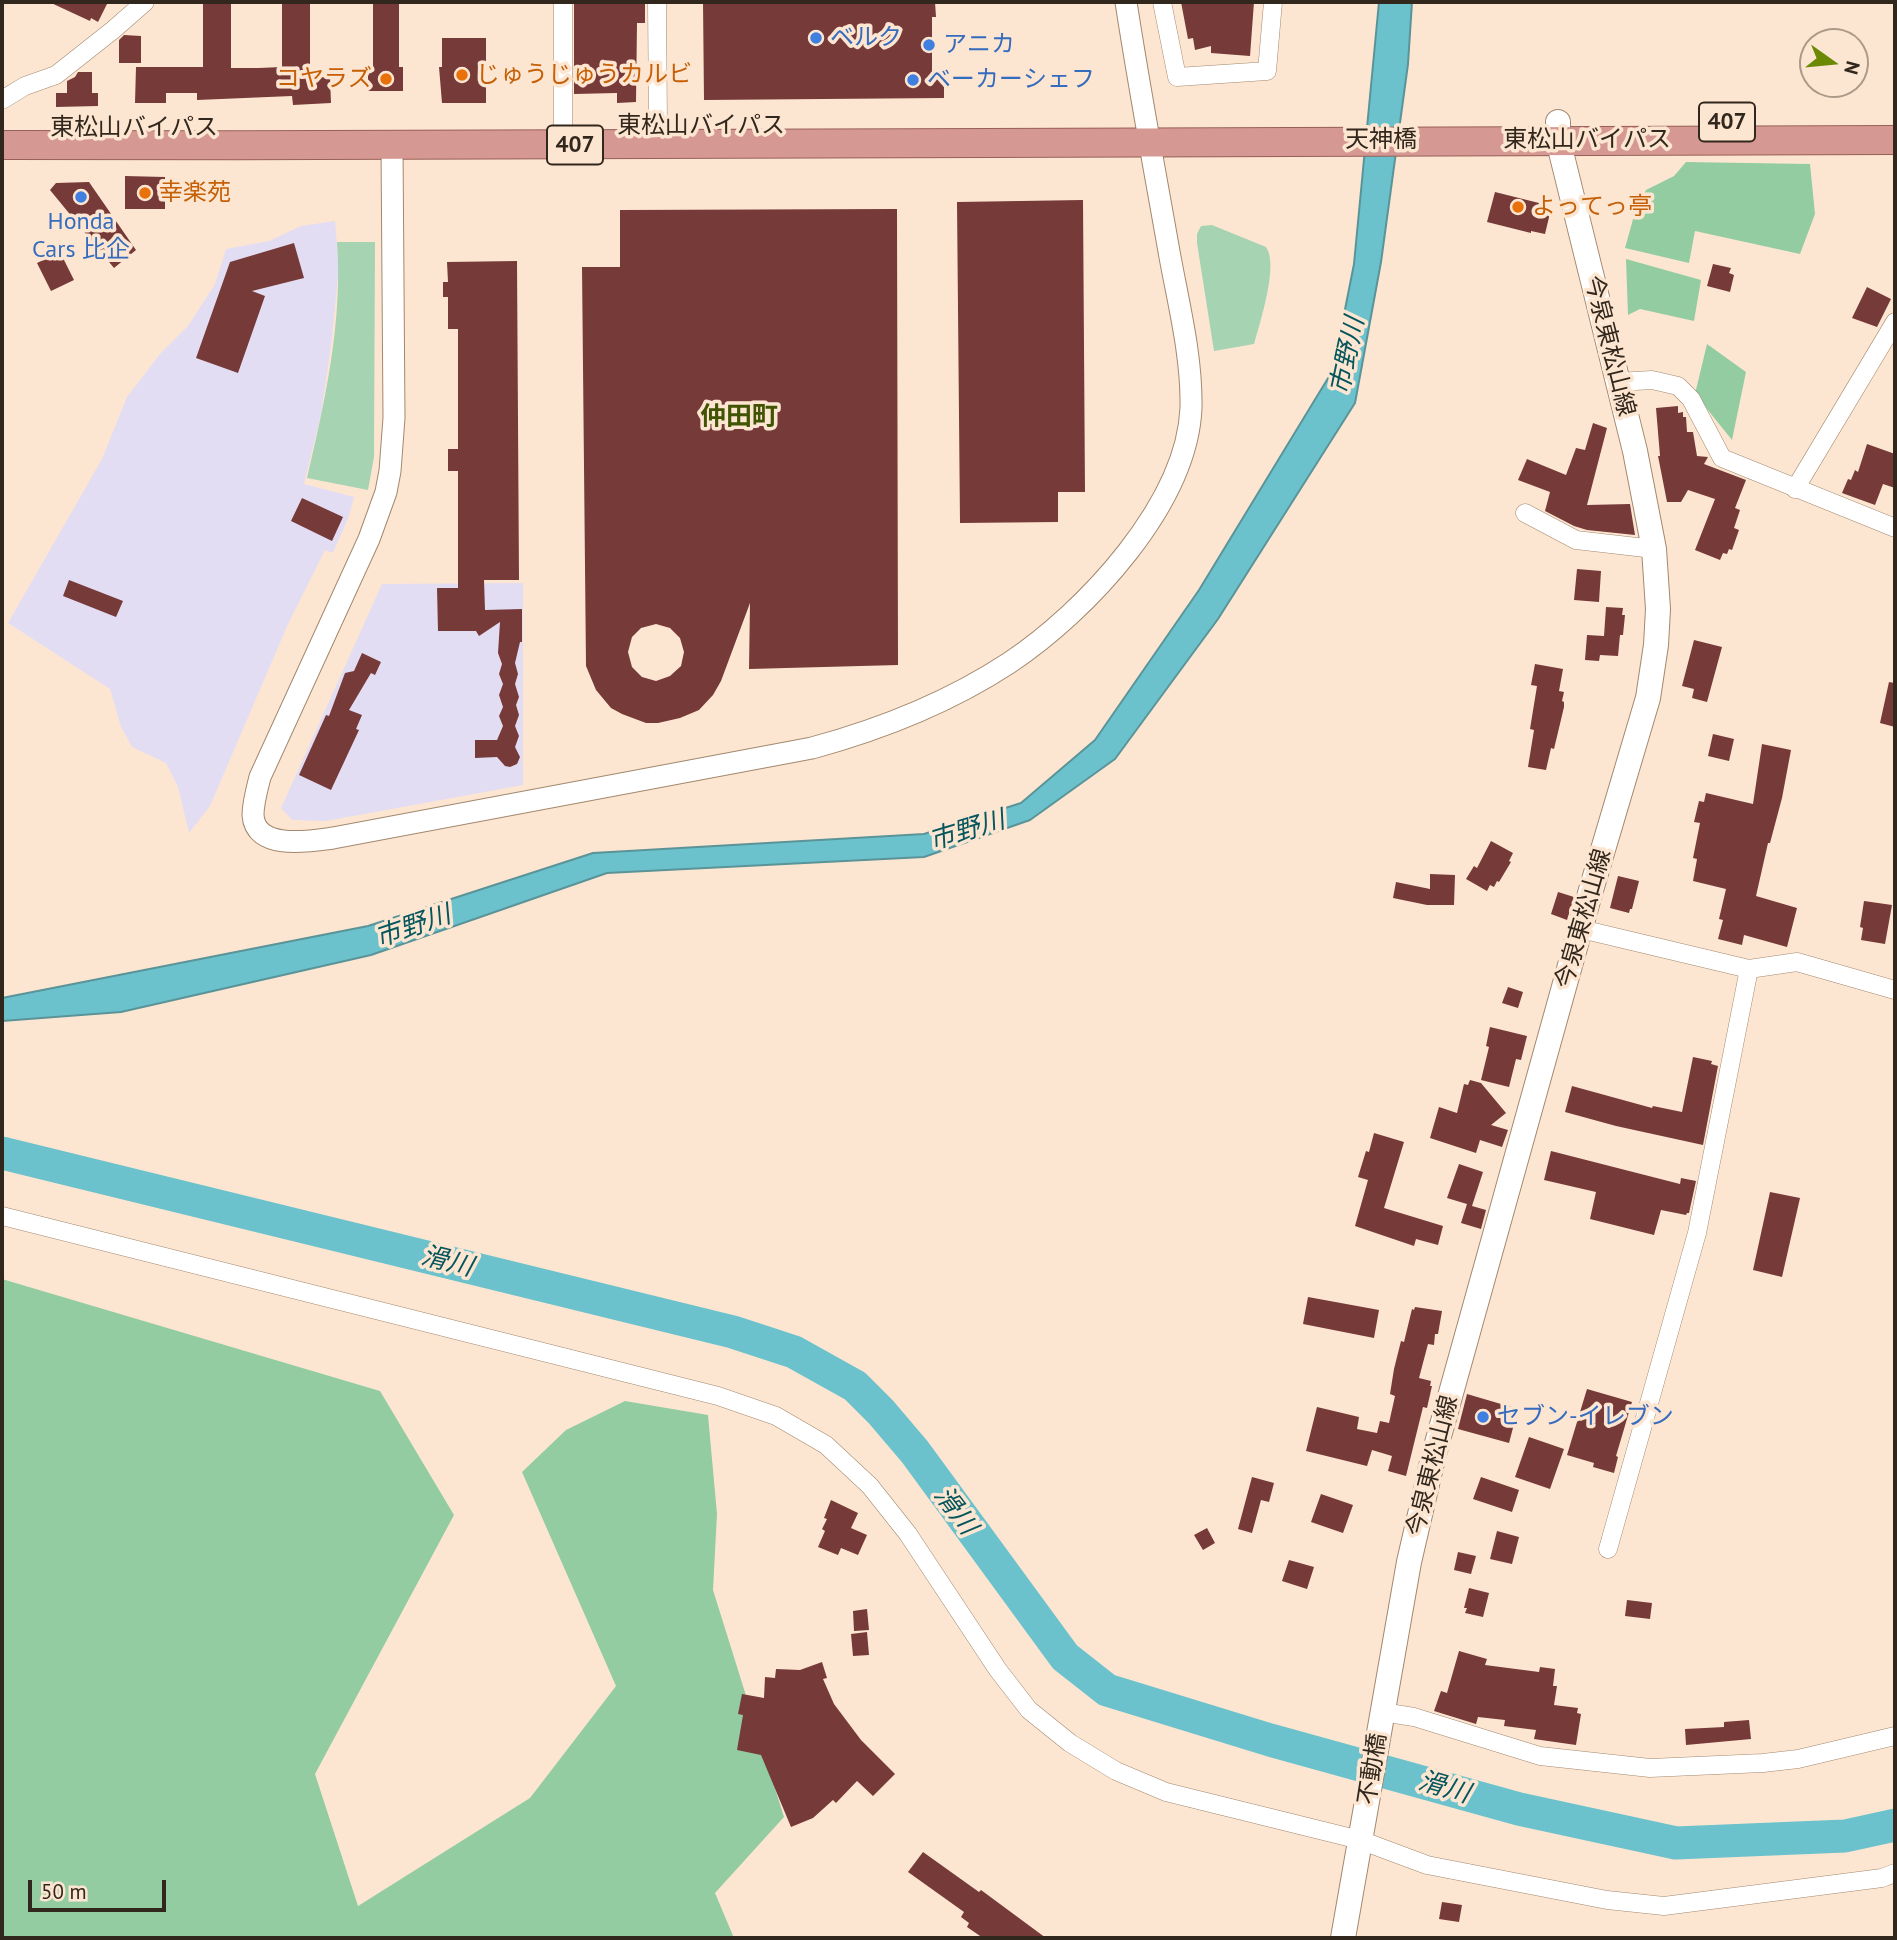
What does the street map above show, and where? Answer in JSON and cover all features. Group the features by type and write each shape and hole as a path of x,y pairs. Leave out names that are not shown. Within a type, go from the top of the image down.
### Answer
{"highway":[{"name":"東松山バイパス","path":"1558,131 1895,121"},
{"name":"東松山バイパス","path":"2,128 658,126 1147,133"},
{"name":"東松山バイパス","path":"2,145 392,146 1315,131"},
{"name":"天神橋","path":"1315,131 1447,131"},
{"name":"東松山バイパス","path":"1447,131 1558,131 1895,140"}],"main road":[{"name":"今泉東松山線","path":"1382,1712 1409,1562 1434,1454 1647,698 1656,645 1658,609 1654,549 1635,451 1558,131"},
{"name":"不動橋","path":"1362,1833 1382,1712"},
{"path":"1343,1938 1362,1833"}],"street":[{"path":"2,100 25,86 56,75 145,2"},
{"path":"563,2 563,127"},
{"path":"657,2 658,126"},
{"path":"392,146 394,418 390,471 386,492 369,539 260,777 254,822 258,830 276,840 306,842 333,838 812,748 870,732 924,710 1011,662 1045,635 1099,584 1131,549 1154,517 1172,484 1184,447 1191,411 1190,373 1126,2"},
{"path":"1162,2 1177,77 1267,71 1273,2"},
{"path":"1795,489 1895,322"},
{"path":"1618,382 1652,380 1678,386 1690,400 1723,458 1895,528"},
{"path":"1525,513 1576,540 1654,549"},
{"path":"1580,929 1749,969 1797,962 1895,990"},
{"path":"1608,1549 1697,1233 1749,969"},
{"path":"2,1216 704,1393 776,1416 826,1445 870,1486 908,1534 1029,1710 1070,1743 1116,1771 1166,1792 1362,1833 1427,1865 1606,1900 1664,1906 1882,1878 1895,1873"},
{"path":"1382,1712 1413,1717 1541,1756 1650,1768 1787,1760 1895,1737"}],"shaded area":[{"path":"335,221 339,268 331,346 321,415 304,484 354,497 333,553 325,550 288,624 210,806 189,833 178,787 166,763 132,747 121,727 110,689 8,623 102,459 127,397 160,354 188,326 215,284 226,249 269,241 301,226"},
{"path":"523,583 523,785 326,821 292,820 281,808 382,584"}],"green space":[{"path":"1686,162 1810,164 1815,214 1800,254 1695,231 1689,263 1625,248 1635,212 1646,190 1674,176"},
{"path":"1212,225 1266,247 1269,255 1267,294 1254,344 1214,351 1197,243 1201,226"},
{"path":"337,242 375,242 374,457 368,490 307,478 326,390 335,331"},
{"path":"1626,259 1701,280 1694,321 1640,309 1628,315"},
{"path":"1707,344 1746,372 1732,440 1695,394"},
{"path":"2,1279 380,1391 454,1515 315,1774 358,1906 530,1798 616,1686 522,1472 566,1430 625,1401 708,1415 717,1514 713,1590 784,1817 715,1893 734,1938 2,1938"}],"water":[{"name":"市野川","path":"1379,2 1412,2 1408,64 1381,262 1355,403 1218,619 1115,759 1030,820 924,857 607,873 371,955 121,1012 2,1021 2,998 368,926 593,853 924,834 1021,803 1095,740 1199,590 1333,370 1354,264"}],"building":[{"path":"49,2 108,2 98,22"},
{"path":"203,2 231,2 231,68 258,68 282,67 282,2 310,2 310,76 330,78 331,103 293,105 292,96 197,100 197,93 166,93 166,103 135,103 136,67 203,67"},
{"path":"373,2 399,2 399,67 403,67 403,91 368,91 368,67 373,67"},
{"path":"574,2 645,2 645,23 637,23 636,102 617,103 617,93 574,94"},
{"path":"703,2 935,2 936,17 932,17 932,78 944,78 944,98 704,100"},
{"path":"1181,2 1254,2 1250,56 1211,53 1211,46 1195,50 1193,38 1188,39"},
{"path":"124,35 141,36 141,63 119,63 119,40"},
{"name":"じゅうじゅうカルビ","path":"442,38 486,38 486,103 442,103 439,67 442,67"},
{"path":"78,72 92,72 92,93 98,93 98,106 56,107 56,93 67,93 67,81"},
{"name":"幸楽苑","path":"125,176 165,177 165,209 125,209"},
{"path":"89,182 136,250 114,268 50,190 56,183"},
{"path":"1495,192 1539,203 1538,206 1551,209 1545,234 1487,222"},
{"path":"1083,200 1085,492 1058,492 1058,522 960,523 957,202"},
{"path":"897,209 898,665 749,669 750,603 721,681 699,710 680,718 646,723 611,708 596,690 586,666 582,267 620,267 620,210","holes":["656,624 670,628 680,638 684,652 681,666 670,676 656,681 642,677 632,667 628,652 632,637 641,628"]},
{"path":"294,243 304,278 252,291 265,296 238,373 196,358 230,262"},
{"path":"60,252 74,280 51,291 37,263"},
{"path":"517,261 519,580 484,580 485,610 522,609 522,642 515,663 518,674 515,684 519,697 516,705 519,715 515,726 519,736 515,747 520,757 517,764 510,767 505,766 497,757 475,758 475,740 497,740 503,726 499,716 503,707 499,695 503,684 499,674 502,664 498,653 500,622 479,636 476,631 438,631 437,588 458,588 458,471 448,471 448,449 458,449 458,329 448,329 448,297 443,297 443,282 448,282 447,262"},
{"path":"1713,264 1731,268 1729,273 1734,275 1730,292 1707,286"},
{"path":"1867,287 1891,299 1877,327 1852,318"},
{"path":"1678,406 1678,413 1683,412 1683,417 1686,417 1687,432 1693,432 1697,456 1708,457 1704,464 1746,480 1735,508 1740,510 1734,528 1739,530 1732,550 1729,549 1727,554 1723,553 1720,560 1695,550 1715,499 1688,490 1681,502 1667,502 1658,456 1656,408"},
{"path":"1593,423 1607,428 1587,505 1630,504 1635,535 1574,526 1545,511 1550,492 1518,480 1527,459 1566,475 1576,448 1585,450"},
{"path":"1867,444 1895,454 1895,488 1883,484 1875,505 1842,493 1848,479 1851,480 1855,470 1858,472"},
{"path":"302,498 343,517 332,541 291,521"},
{"path":"1577,569 1601,571 1599,602 1574,600"},
{"path":"69,580 123,601 116,617 63,596"},
{"path":"1606,607 1623,608 1622,615 1625,615 1618,656 1600,655 1599,661 1585,660 1587,635 1604,636"},
{"path":"1694,640 1722,647 1707,702 1692,698 1694,689 1682,686"},
{"path":"362,653 381,662 375,675 371,673 349,710 362,715 356,729 359,730 331,790 299,775 326,715 329,716 345,673 354,671"},
{"path":"1535,664 1563,669 1559,691 1564,692 1564,707 1546,770 1528,767 1534,730 1530,729 1537,686 1531,685"},
{"path":"1889,682 1895,683 1895,727 1880,723"},
{"path":"1713,734 1734,739 1729,761 1708,756"},
{"path":"1762,744 1791,750 1782,798 1756,896 1797,908 1787,947 1744,935 1742,945 1718,939 1723,920 1719,919 1726,889 1693,881 1697,859 1693,858 1700,823 1694,822 1699,801 1704,802 1706,793 1753,804"},
{"path":"1491,841 1513,853 1509,861 1511,862 1499,882 1497,881 1494,887 1490,885 1487,891 1466,879 1474,866 1477,868"},
{"path":"1430,874 1455,875 1454,905 1427,905 1393,898 1396,882 1430,889"},
{"path":"1618,876 1639,881 1629,913 1610,908"},
{"path":"1558,892 1574,897 1567,920 1551,914"},
{"path":"1864,901 1892,905 1885,944 1861,940"},
{"path":"1508,987 1523,992 1518,1008 1502,1003"},
{"path":"1490,1027 1527,1036 1521,1060 1516,1059 1509,1087 1481,1080 1489,1047 1486,1046"},
{"path":"1693,1057 1712,1061 1711,1064 1718,1066 1703,1145 1565,1112 1572,1086 1652,1108 1653,1106 1682,1112"},
{"path":"1470,1080 1481,1083 1506,1113 1491,1125 1508,1130 1502,1147 1480,1140 1476,1153 1430,1138 1439,1107 1457,1113 1464,1084 1468,1085"},
{"path":"1374,1133 1404,1142 1384,1208 1443,1226 1438,1245 1416,1239 1414,1246 1355,1226 1368,1180 1358,1177"},
{"path":"1551,1151 1680,1184 1681,1178 1696,1181 1689,1213 1686,1215 1661,1210 1654,1235 1590,1219 1596,1192 1544,1180"},
{"path":"1459,1164 1483,1172 1472,1206 1486,1210 1481,1229 1461,1223 1467,1204 1447,1198"},
{"path":"1770,1192 1800,1198 1782,1277 1753,1270"},
{"path":"1308,1297 1379,1310 1374,1338 1303,1324"},
{"path":"1415,1307 1442,1311 1438,1334 1435,1334 1434,1345 1428,1344 1419,1378 1431,1381 1432,1386 1427,1408 1423,1407 1406,1476 1388,1471 1392,1456 1372,1450 1367,1466 1306,1451 1317,1407 1359,1417 1357,1429 1377,1433 1380,1421 1389,1423 1395,1396 1390,1394 1394,1369 1401,1341 1404,1342 1412,1309"},
{"path":"1587,1389 1632,1402 1616,1456 1618,1457 1614,1473 1593,1467 1594,1463 1567,1455"},
{"name":"セブン-イレブン","path":"1467,1394 1518,1409 1509,1443 1458,1429"},
{"path":"1529,1437 1564,1449 1550,1489 1515,1477"},
{"path":"1252,1477 1274,1483 1269,1502 1261,1500 1252,1533 1238,1529"},
{"path":"1481,1477 1519,1490 1512,1512 1473,1499"},
{"path":"1321,1494 1353,1505 1343,1533 1311,1522"},
{"path":"831,1500 858,1513 851,1528 867,1535 858,1555 841,1548 838,1555 818,1547 825,1531 822,1529 827,1519 824,1518"},
{"path":"1207,1528 1215,1543 1203,1550 1194,1535"},
{"path":"1497,1531 1519,1537 1512,1564 1490,1559"},
{"path":"1458,1552 1476,1556 1471,1574 1454,1570"},
{"path":"1289,1560 1314,1567 1307,1589 1282,1581"},
{"path":"1469,1588 1489,1593 1483,1617 1465,1613"},
{"path":"1627,1600 1652,1603 1650,1619 1625,1616"},
{"path":"867,1609 869,1630 854,1631 853,1611"},
{"path":"867,1632 869,1655 853,1656 851,1634"},
{"path":"1459,1651 1487,1659 1485,1665 1539,1672 1540,1667 1555,1669 1553,1686 1557,1686 1554,1705 1578,1708 1577,1713 1581,1714 1576,1745 1534,1739 1536,1730 1504,1726 1505,1720 1478,1717 1476,1724 1434,1711 1441,1691 1447,1693"},
{"path":"822,1662 827,1678 823,1679 834,1704 861,1740 895,1774 873,1796 857,1781 836,1803 833,1800 813,1818 791,1827 761,1755 737,1750 743,1715 738,1714 742,1694 764,1698 765,1677 775,1678 776,1669 800,1670"},
{"path":"1749,1720 1751,1739 1686,1745 1685,1729 1724,1727 1724,1722"},
{"path":"923,1852 1046,1938 983,1938 967,1927 969,1923 961,1917 964,1912 908,1872"},
{"path":"1442,1902 1462,1905 1459,1922 1439,1919"}],"waterway":[{"name":"滑川","path":"2,1153 733,1332 794,1352 855,1386 881,1412 915,1452 1065,1657 1107,1690 1270,1740 1519,1809 1676,1843 1845,1836 1895,1825"}],"place":[{"name":"ベルク","path":"816,38"},
{"name":"アニカ","path":"929,45"},
{"name":"じゅうじゅうカルビ","path":"462,75"},
{"name":"コヤラズ","path":"386,79"},
{"name":"ベーカーシェフ","path":"913,80"},
{"name":"幸楽苑","path":"145,193"},
{"name":"Honda Cars 比企","path":"81,197"},
{"name":"よってっ亭","path":"1518,207"},
{"name":"セブン-イレブン","path":"1483,1417"}],"district":[{"name":"仲田町","path":"739,418"}]}
